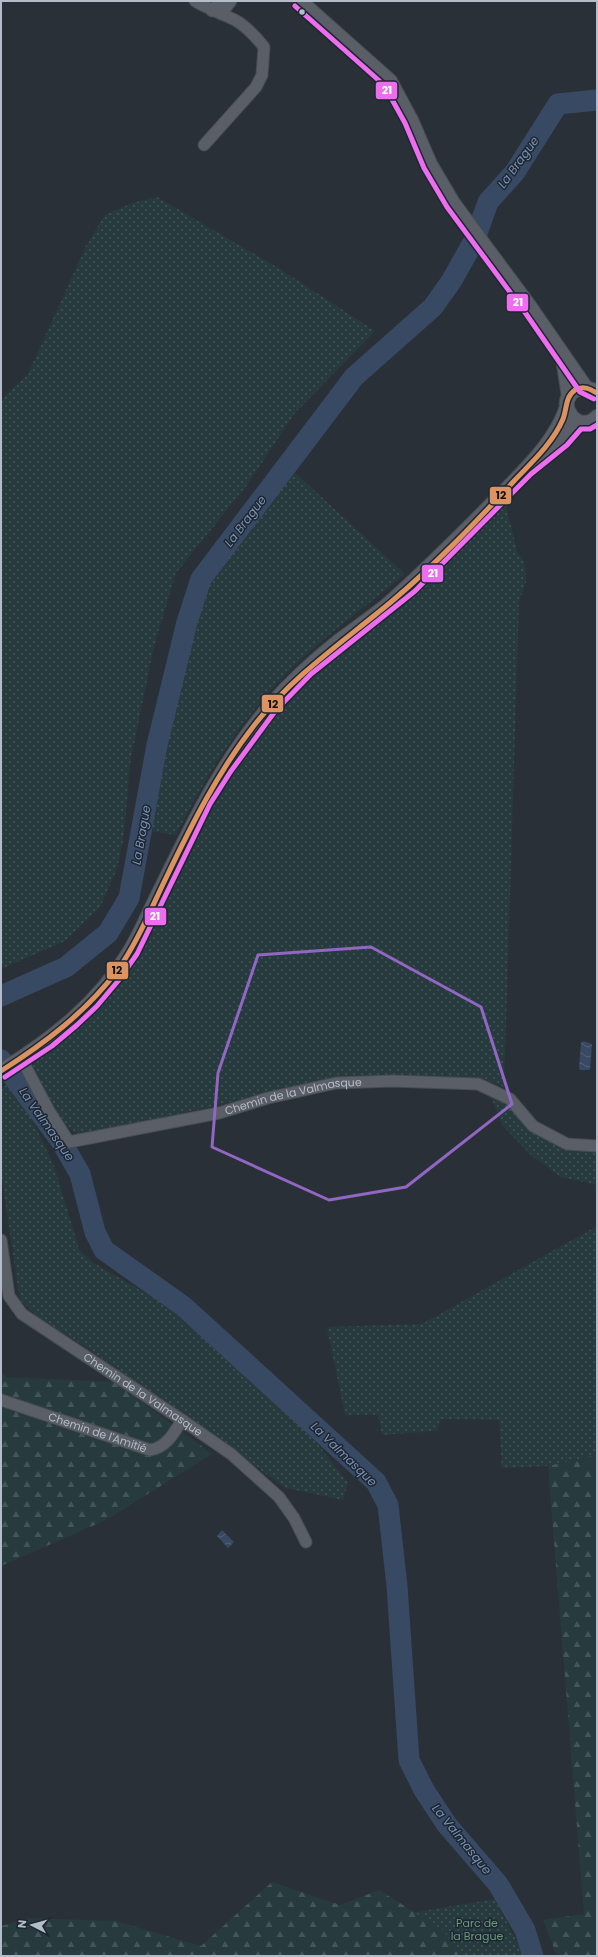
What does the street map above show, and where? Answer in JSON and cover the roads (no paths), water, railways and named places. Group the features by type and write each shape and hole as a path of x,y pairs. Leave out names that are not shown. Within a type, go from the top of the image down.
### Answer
{"street":[{"path":"195,1 236,20 256,36 264,47 265,57 262,75 256,87 204,145"},
{"path":"217,12 220,1"},
{"path":"217,12 231,1"},
{"path":"300,1 390,81 411,120 430,164 452,203 490,252 561,352 592,390"},
{"path":"561,352 566,365 568,402 572,418 578,422 589,422 597,417"},
{"path":"526,469 554,433 563,418 568,402 576,390 592,390"},
{"path":"1,1070 48,1040 78,1015 92,1002 127,956 204,801 224,767 271,705 306,669 410,586 526,469 562,440 578,422"},
{"name":"Chemin de la Valmasque","path":"17,1061 69,1142 219,1113 268,1098 336,1083 392,1082 478,1084 510,1100 533,1126 567,1144 597,1146"},
{"name":"Chemin de la Valmasque","path":"1,1240 9,1296 22,1314 231,1454 279,1496 294,1518 306,1542"},
{"name":"Chemin de l'Amitié","path":"1,1400 150,1450 159,1449 174,1434 182,1420"}],"water":[{"path":"583,1041 592,1044 590,1069 588,1070 580,1070 579,1067 581,1043"},
{"path":"222,1530 234,1542 228,1548 217,1536"}],"waterway":[{"name":"La Brague","path":"1,996 66,967 108,933 129,898 157,745 187,622 201,579 354,377 433,307 452,280 475,239 488,202 515,172 558,104 597,100"},
{"name":"La Valmasque","path":"1,1060 61,1141 80,1174 95,1232 104,1250 183,1306 376,1482 388,1505 397,1586 409,1760 424,1790 447,1825 498,1884 525,1930 533,1956"}],"park label":[{"name":"Parc de la Brague","path":"477,1929"}]}
